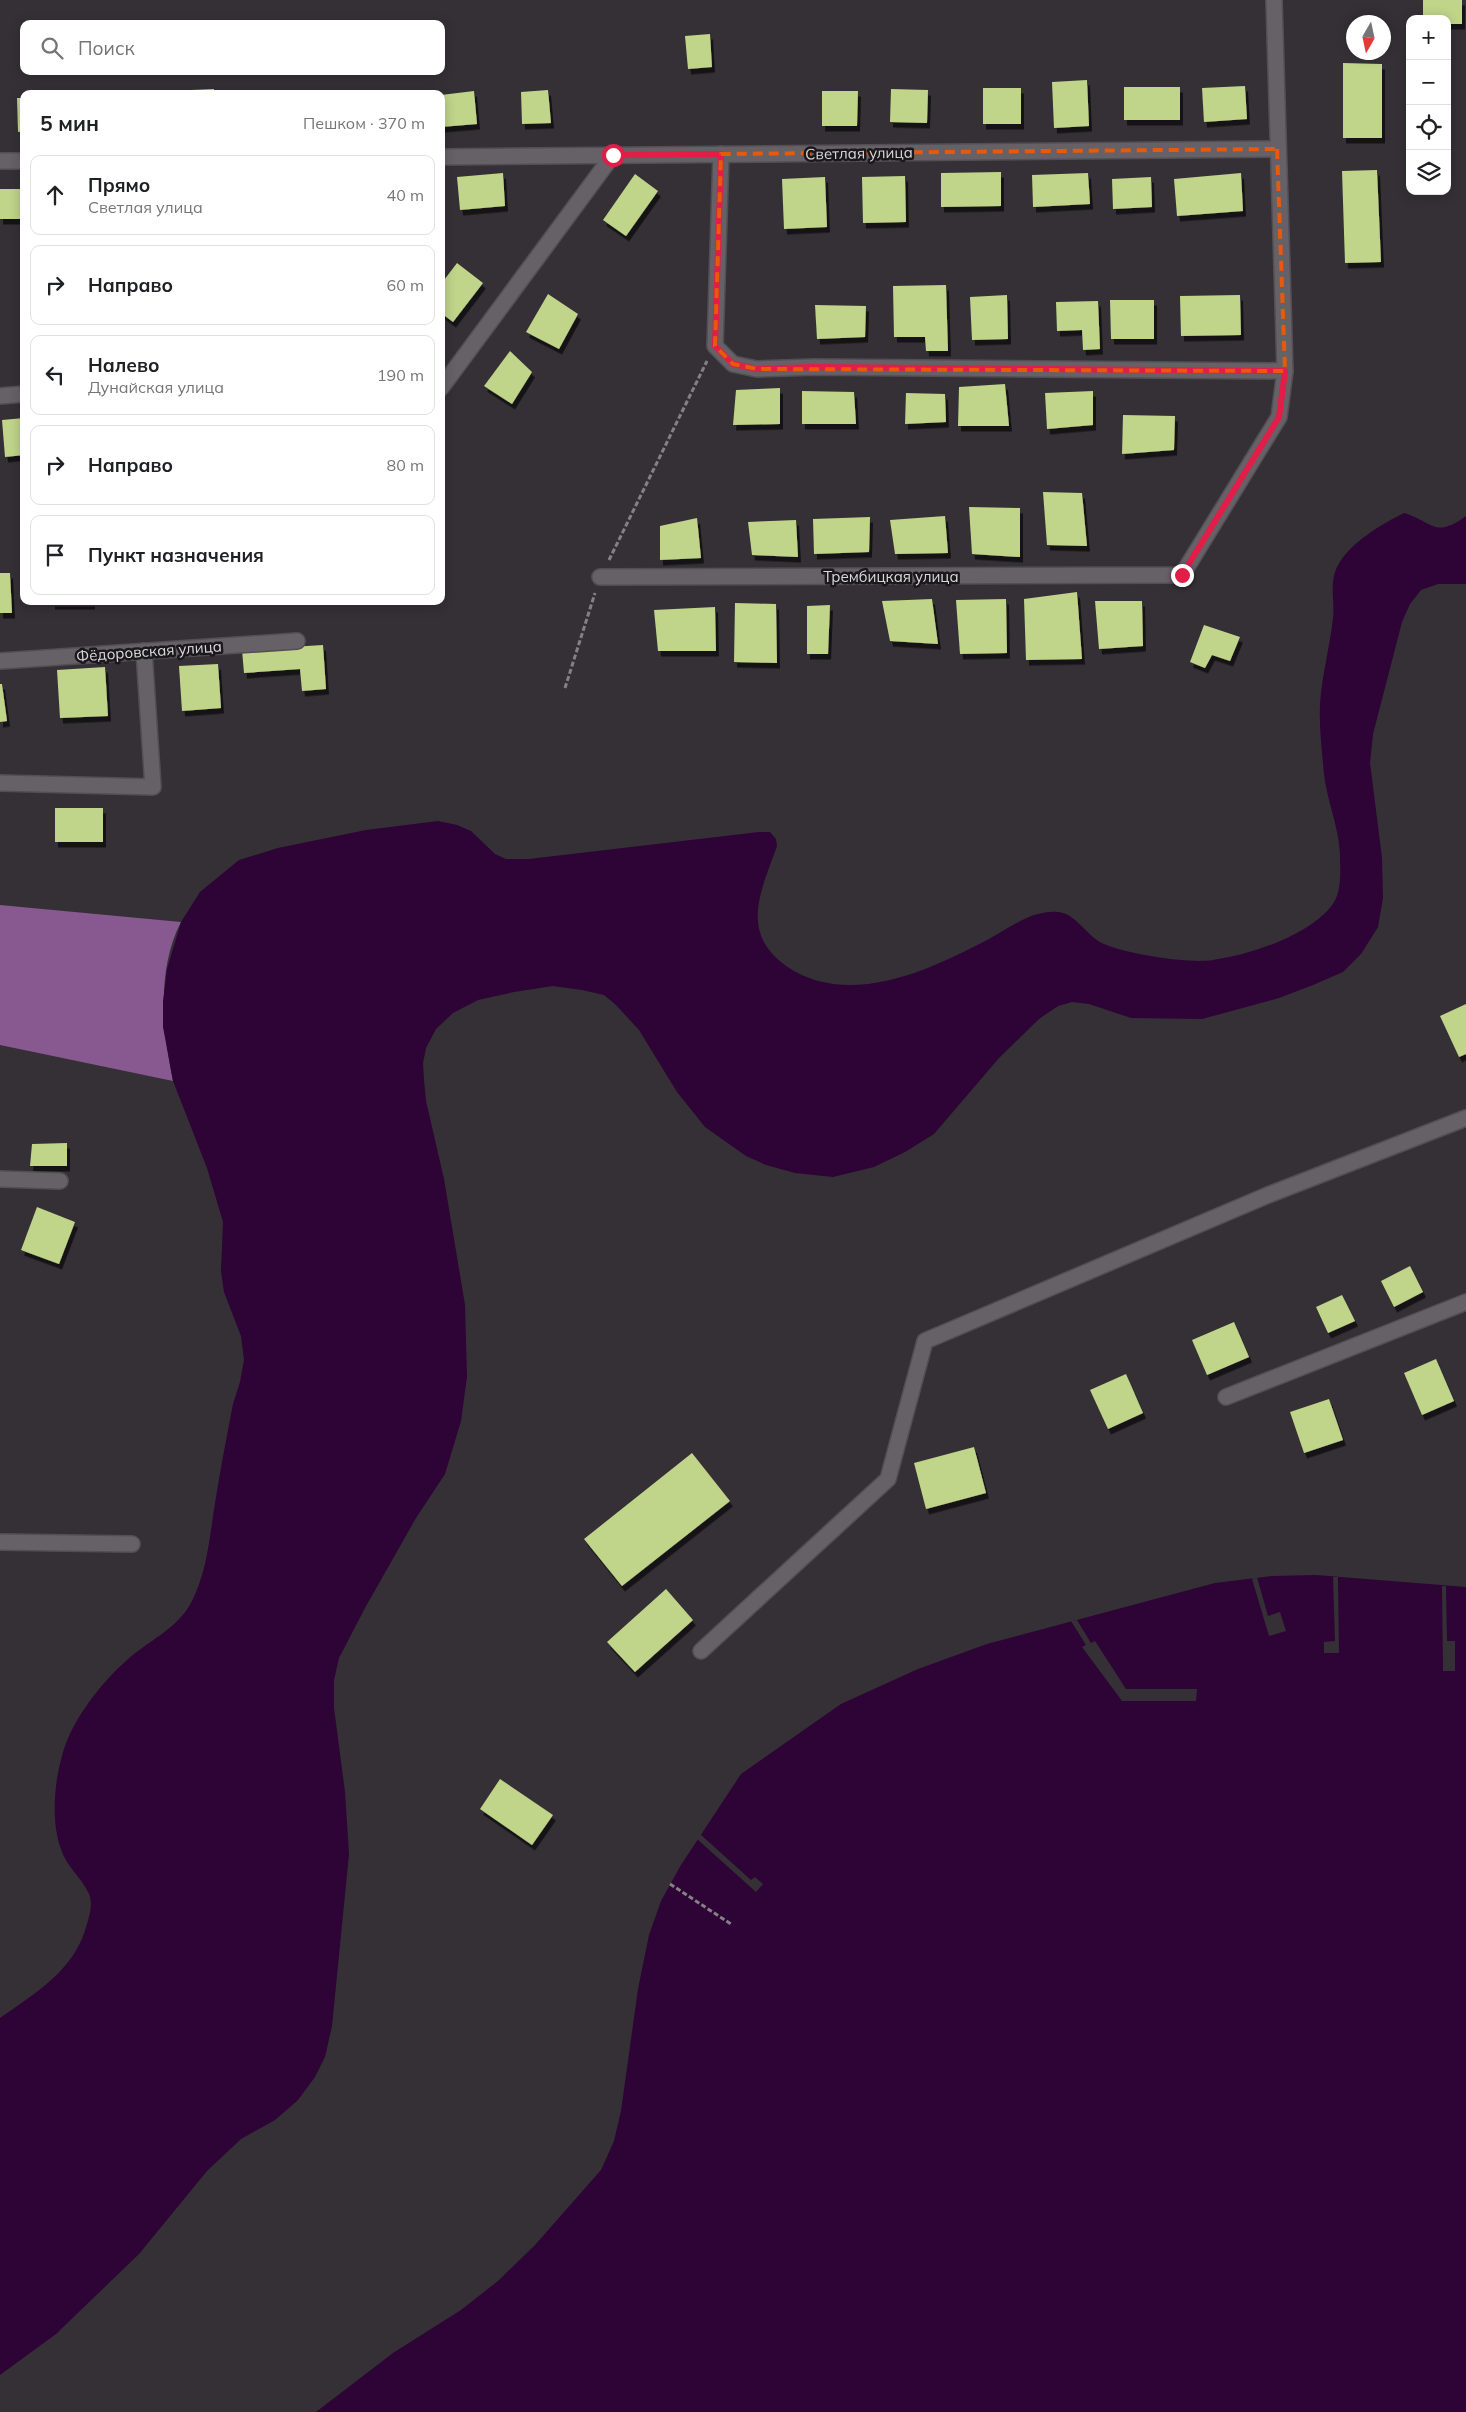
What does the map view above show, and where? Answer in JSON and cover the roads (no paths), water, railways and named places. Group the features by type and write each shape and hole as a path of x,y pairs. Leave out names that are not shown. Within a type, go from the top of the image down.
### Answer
{"street":[{"path":"721,154 715,346 733,364 757,369 824,367 1285,371 1274,0"},
{"name":"Светлая улица","path":"445,157 1277,149"},
{"path":"445,383 613,155"},
{"path":"0,161 20,161"},
{"name":"Трембицкая улица","path":"600,577 1182,575 1279,417 1285,371"},
{"path":"0,396 20,394"},
{"name":"Фёдоровская улица","path":"0,661 298,641"},
{"path":"0,783 153,787 144,651"},
{"path":"701,1651 888,1479 925,1341 1268,1195 1466,1118"},
{"path":"0,1179 60,1182"},
{"path":"1226,1398 1466,1302"},
{"path":"0,1542 132,1544"}]}
